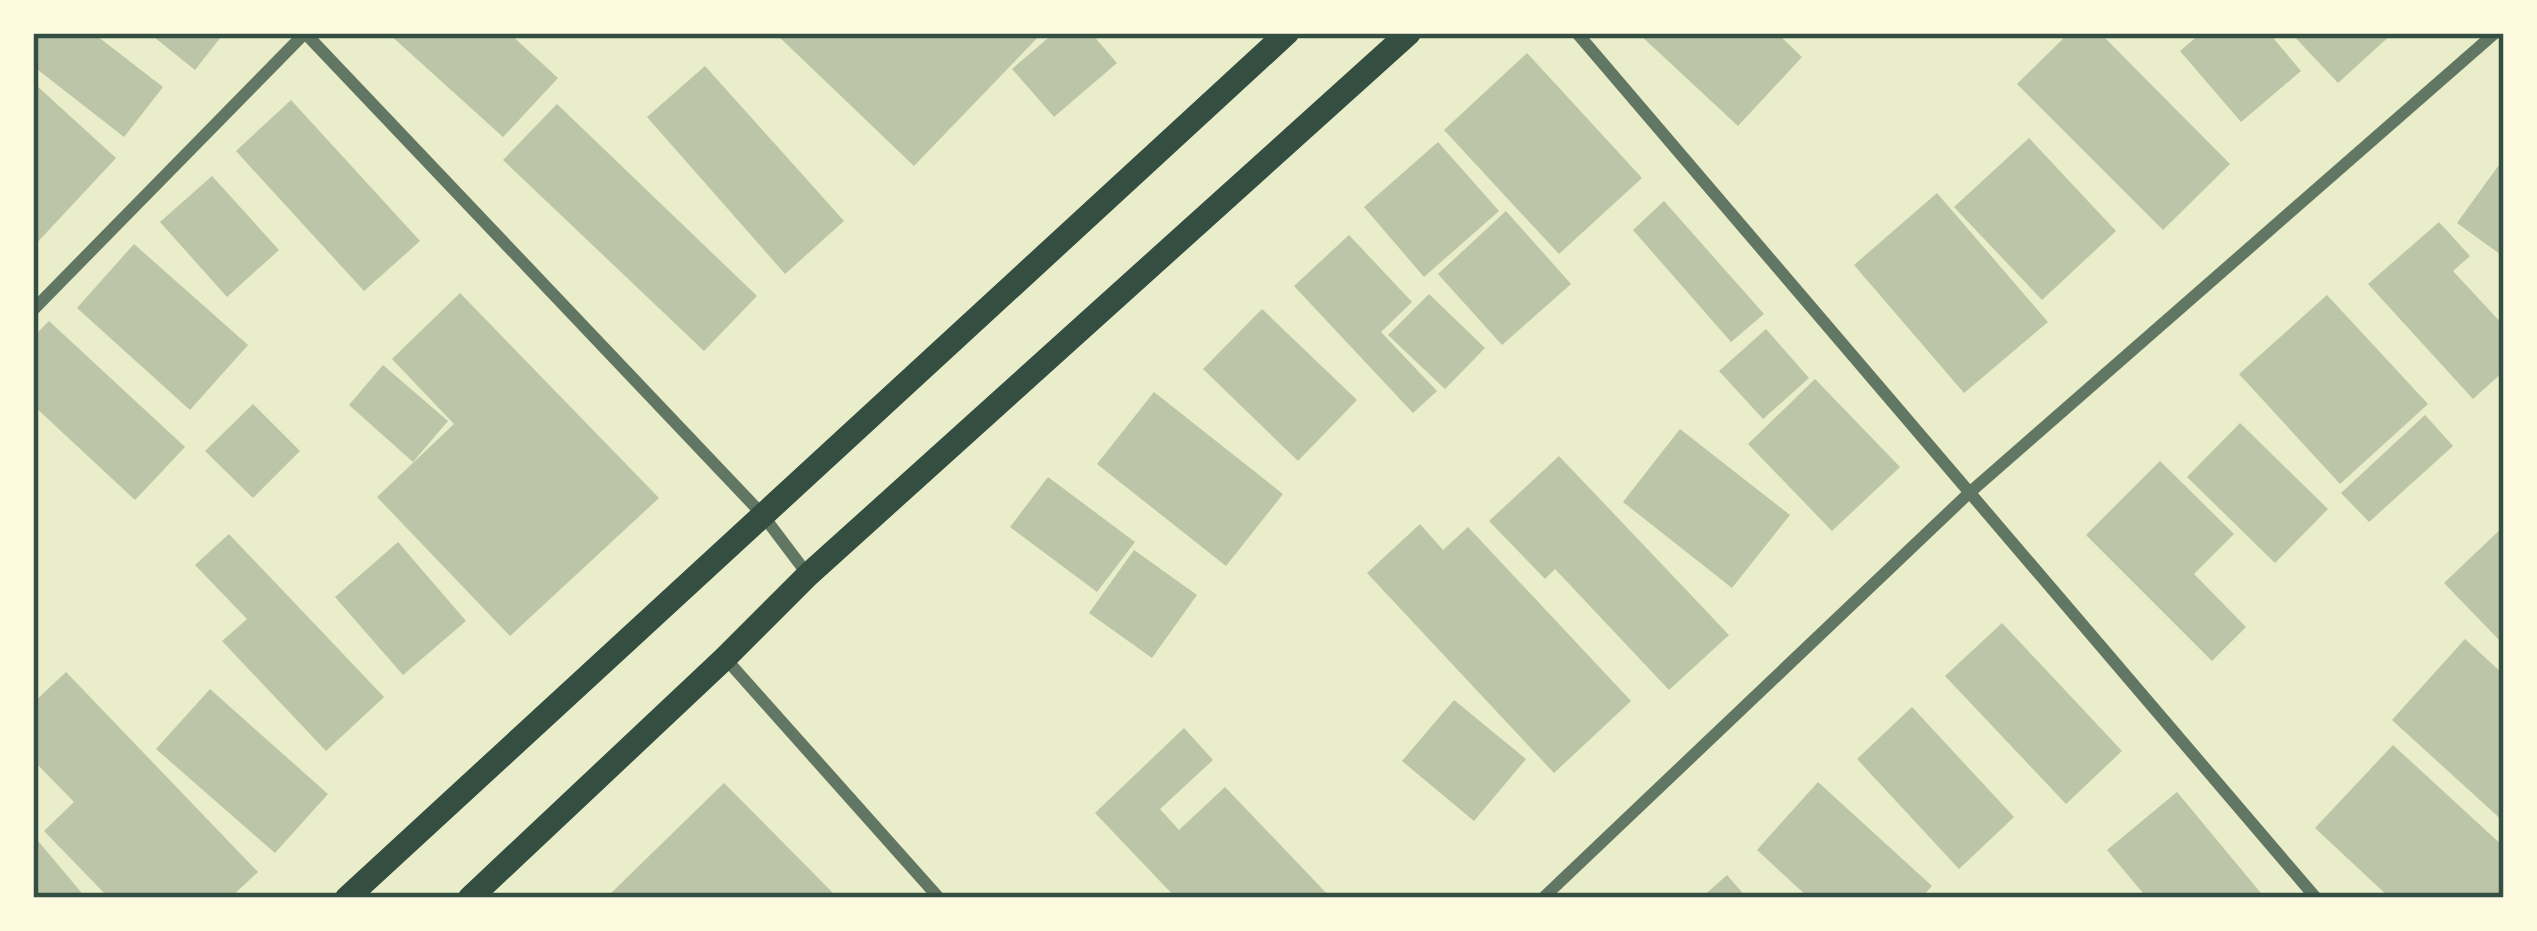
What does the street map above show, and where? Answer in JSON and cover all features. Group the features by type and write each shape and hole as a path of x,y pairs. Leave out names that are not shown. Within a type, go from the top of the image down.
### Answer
{"main road":[{"path":"347,898 1287,33"},
{"path":"470,898 808,575 1409,33"}],"street":[{"path":"33,310 305,33 762,514 808,575"},
{"path":"1577,33 2316,898"},
{"path":"1544,898 1969,494 2495,33"},
{"path":"725,658 939,898"}],"building":[{"path":"33,33 93,33 163,87 124,137 33,66"},
{"path":"149,33 224,33 195,70"},
{"path":"388,33 509,33 558,78 503,137"},
{"path":"775,33 1042,33 914,166"},
{"path":"1054,33 1091,33 1117,63 1054,117 1012,69"},
{"path":"1638,33 1777,33 1802,57 1738,126"},
{"path":"2069,33 2100,33 2230,164 2163,230 2017,84"},
{"path":"2201,33 2269,33 2301,71 2241,122 2180,51"},
{"path":"2291,33 2393,33 2338,83"},
{"path":"1527,53 1642,178 1559,254 1444,130"},
{"path":"705,66 844,221 785,274 647,117"},
{"path":"37,86 116,158 33,247 33,90"},
{"path":"291,100 420,241 364,291 236,151"},
{"path":"557,104 757,296 704,351 503,160"},
{"path":"2029,138 2116,231 2042,300 1954,207"},
{"path":"1438,142 1499,211 1424,277 1364,207"},
{"path":"2504,158 2504,257 2457,223"},
{"path":"212,176 279,250 227,297 160,222"},
{"path":"1937,193 2048,322 1964,393 1854,265"},
{"path":"1664,201 1764,314 1731,342 1633,230"},
{"path":"1506,211 1571,284 1502,345 1438,274"},
{"path":"2439,222 2470,256 2453,271 2504,326 2504,371 2473,399 2368,284"},
{"path":"1349,235 1412,302 1381,332 1437,391 1413,413 1294,286"},
{"path":"134,244 248,345 190,410 77,308"},
{"path":"460,293 659,498 510,636 377,497 454,424 392,359"},
{"path":"1429,294 1485,348 1445,389 1388,335"},
{"path":"2327,295 2428,404 2340,484 2239,374"},
{"path":"1262,309 1357,400 1298,461 1203,369"},
{"path":"49,321 185,447 135,500 33,405 33,337"},
{"path":"1766,329 1809,378 1763,419 1719,371"},
{"path":"383,365 448,421 413,462 349,405"},
{"path":"1815,379 1900,467 1832,531 1748,444"},
{"path":"1154,392 1283,494 1226,566 1097,464"},
{"path":"253,404 300,451 253,498 205,451"},
{"path":"2425,415 2453,446 2369,522 2341,493"},
{"path":"2240,423 2328,509 2275,563 2187,477"},
{"path":"1680,429 1790,515 1732,588 1623,502"},
{"path":"1559,456 1729,635 1669,690 1555,569 1545,579 1489,521"},
{"path":"2160,461 2234,534 2194,574 2246,627 2212,661 2086,535"},
{"path":"1048,477 1135,542 1097,592 1010,527"},
{"path":"1420,524 1443,550 1468,527 1631,701 1554,773 1367,573"},
{"path":"2504,526 2504,645 2444,583"},
{"path":"229,534 384,697 326,751 222,641 247,619 195,565"},
{"path":"398,542 466,621 403,675 335,597"},
{"path":"1134,550 1197,595 1152,658 1089,613"},
{"path":"2002,623 2122,751 2066,804 1945,676"},
{"path":"2465,639 2504,675 2504,822 2392,720"},
{"path":"66,672 258,872 230,898 109,898 44,831 74,802 33,760 33,703"},
{"path":"210,689 328,794 275,853 156,749"},
{"path":"1454,700 1526,759 1474,821 1402,761"},
{"path":"1912,707 2014,817 1959,869 1857,759"},
{"path":"1184,728 1213,760 1160,809 1179,830 1225,787 1331,898 1176,898 1095,813"},
{"path":"2393,745 2504,847 2504,898 2390,898 2315,828"},
{"path":"1818,782 1932,886 1921,898 1809,898 1757,850"},
{"path":"724,783 838,898 606,898"},
{"path":"2177,792 2265,898 2147,898 2107,850"},
{"path":"33,835 86,898 33,898"},
{"path":"1727,875 1747,898 1701,898"}]}
